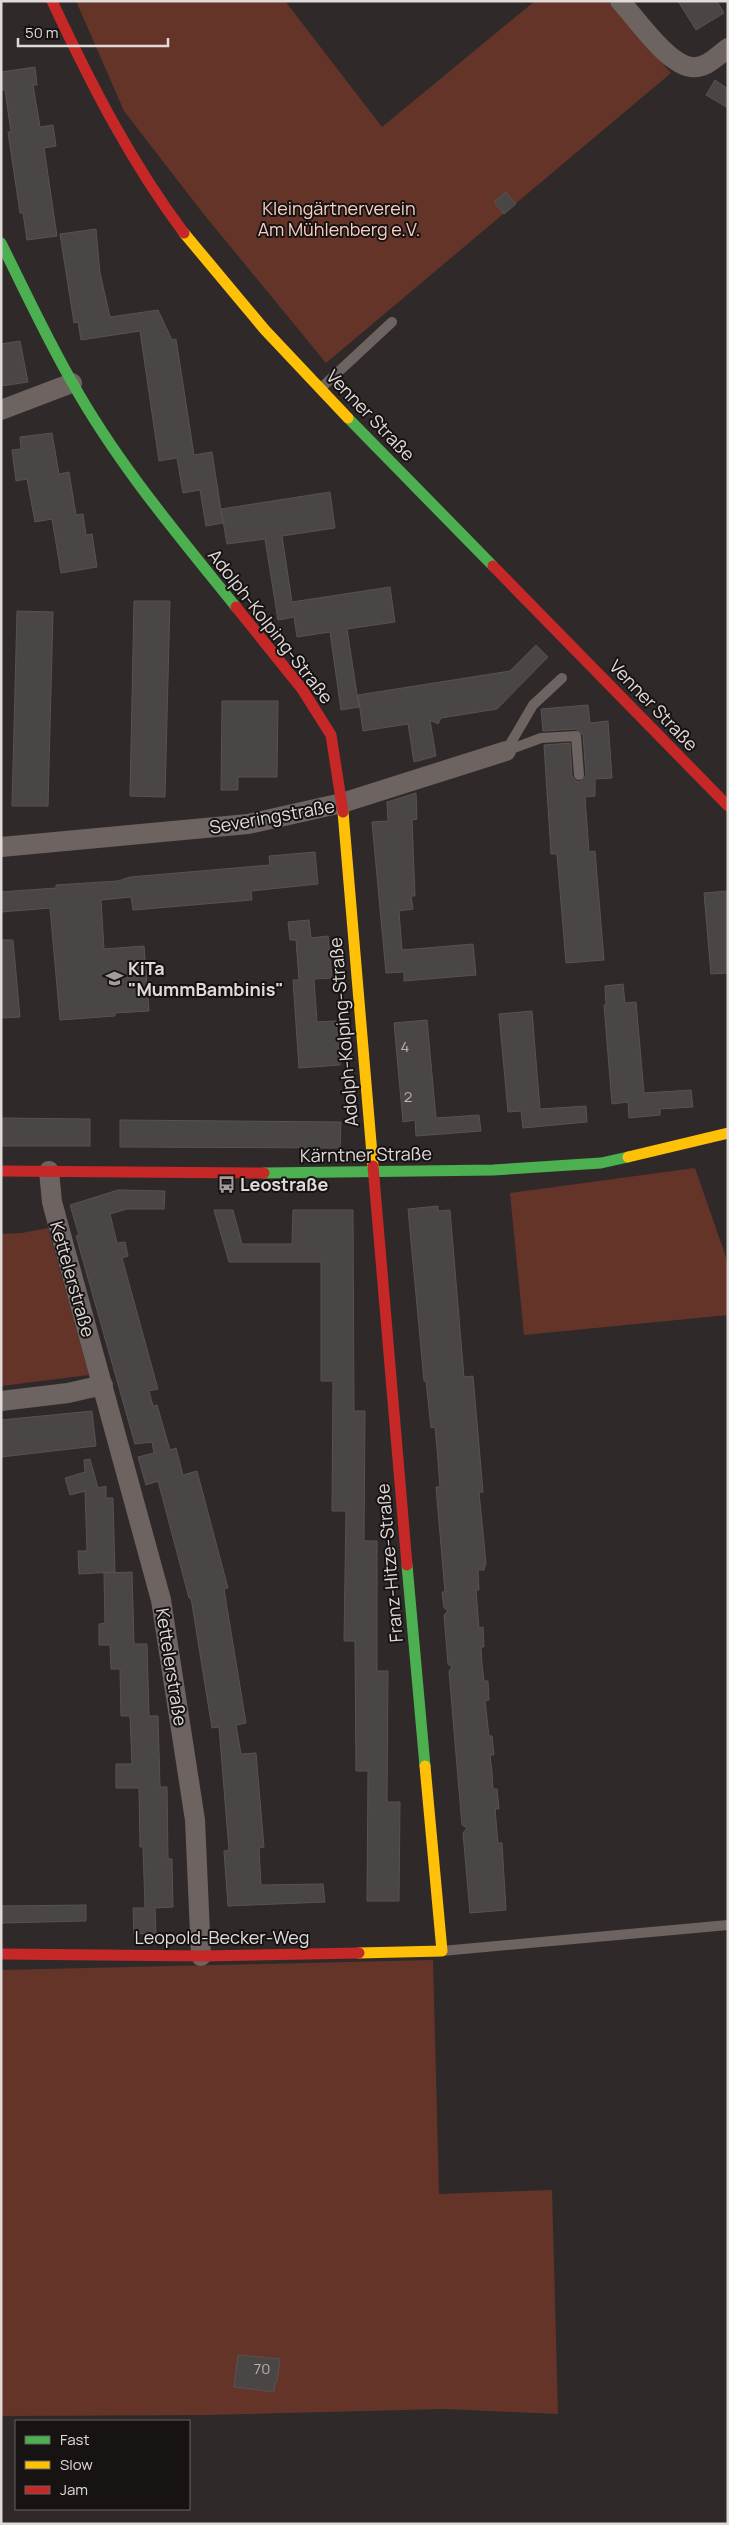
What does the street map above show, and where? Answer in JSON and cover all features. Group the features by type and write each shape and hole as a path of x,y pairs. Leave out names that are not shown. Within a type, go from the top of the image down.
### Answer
{"street":[{"name":"Venner Straße","path":"52,1 78,56 134,160 182,231 240,300 321,389 728,806"},
{"path":"620,1 678,63 692,67 709,64 728,48"},
{"name":"Adolph-Kolping-Straße","path":"1,242 72,382 116,452 171,526 302,688 331,735 342,803 373,1172"},
{"path":"1,410 72,382"},
{"name":"Severingstraße","path":"1,847 248,824 342,803 506,751"},
{"name":"Kärntner Straße","path":"1,1170 373,1172 493,1170 600,1163 728,1133"},
{"name":"Kettelerstraße","path":"49,1171 52,1202 161,1600 195,1820 201,1956"},
{"name":"Franz-Hitze-Straße","path":"373,1172 442,1951"},
{"path":"1,1400 103,1386"},
{"name":"Leopold-Becker-Weg","path":"1,1954 201,1956 442,1951"}],"lane":[{"path":"321,389 392,322"},
{"path":"506,751 533,704 562,678"},
{"path":"506,751 541,738 576,736 578,775"},
{"path":"442,1951 728,1925"}],"green space":[{"name":"Kleingärtnerverein Am Mühlenberg e.V.","path":"76,1 285,1 382,127 535,1 608,1 671,73 326,363 202,212 124,111"},
{"path":"695,1168 728,1263 728,1315 524,1335 510,1193"},
{"path":"48,1228 89,1375 1,1386 1,1234 22,1233"},
{"path":"433,1960 439,2194 552,2190 558,2414 445,2409 207,2415 1,2416 1,1970"}],"building":[{"path":"678,1 717,1 724,13 696,30"},
{"path":"35,67 37,85 33,85 40,127 53,125 56,146 44,148 57,236 27,240 23,213 20,213 8,132 11,132 5,90 1,90 1,72"},
{"path":"715,80 728,89 728,108 706,95"},
{"path":"506,192 516,204 504,214 494,202"},
{"path":"96,229 100,273 110,317 158,310 172,340 176,339 194,455 212,452 223,523 206,526 200,490 183,493 177,458 159,461 140,331 81,340 78,322 74,323 60,234"},
{"path":"20,341 28,382 1,386 1,344"},
{"path":"52,433 59,474 69,472 76,515 83,514 86,535 92,534 97,567 61,573 52,519 35,522 27,479 16,481 12,450 21,449 20,437"},
{"path":"330,492 335,528 282,536 292,602 390,587 395,622 347,629 359,707 341,710 330,632 297,637 294,617 278,620 265,539 227,544 221,509"},
{"path":"134,601 170,601 165,797 130,796"},
{"path":"17,611 53,612 48,806 12,806"},
{"path":"536,645 548,657 497,709 441,718 438,724 430,720 436,756 414,762 408,724 363,731 358,695 510,671"},
{"path":"222,701 278,701 277,777 238,777 238,790 221,790"},
{"path":"588,705 590,723 608,721 612,778 595,779 595,796 585,797 589,852 595,851 604,960 566,963 557,854 551,854 544,745 570,743 572,776 576,781 580,782 586,775 583,735 576,729 543,731 541,709"},
{"path":"416,793 417,819 412,820 415,896 411,896 413,909 399,911 402,950 473,944 476,975 404,981 404,972 386,973 372,822 388,821 387,802"},
{"path":"315,852 318,884 251,891 252,900 133,910 131,897 101,900 104,949 144,946 149,1011 115,1013 115,1016 60,1020 50,908 1,912 1,892 56,888 56,885 118,881 130,877 270,865 269,856"},
{"path":"728,891 728,973 711,974 704,893"},
{"path":"309,920 311,938 328,936 332,978 314,979 317,1022 336,1021 340,1065 299,1068 293,980 299,980 296,940 290,940 288,922"},
{"path":"1,940 13,940 20,1017 1,1018"},
{"path":"623,984 625,1003 636,1002 644,1093 691,1090 693,1107 660,1109 660,1115 629,1118 628,1102 612,1104 604,1005 606,1005 605,986"},
{"path":"532,1011 540,1109 586,1106 587,1122 523,1128 521,1111 508,1112 499,1014"},
{"path":"427,1020 436,1118 479,1115 481,1131 416,1136 415,1120 403,1122 394,1023"},
{"path":"1,1118 90,1119 90,1146 1,1146"},
{"path":"120,1120 341,1122 340,1148 120,1147"},
{"path":"118,1190 165,1191 164,1209 127,1209 110,1214 117,1243 125,1242 128,1256 122,1258 158,1389 149,1391 153,1406 157,1405 170,1450 176,1448 183,1475 197,1471 228,1588 224,1589 246,1723 236,1725 241,1754 256,1753 264,1847 259,1848 261,1885 323,1884 325,1902 228,1906 224,1851 229,1850 219,1727 212,1728 191,1598 189,1598 158,1481 146,1485 138,1457 154,1453 152,1442 135,1444 76,1236 79,1235 70,1205"},
{"path":"438,1206 438,1211 450,1210 464,1377 473,1376 483,1492 479,1492 486,1563 484,1570 478,1570 479,1590 476,1590 479,1628 483,1627 484,1647 481,1647 482,1664 484,1681 488,1681 489,1700 485,1701 489,1736 492,1736 494,1755 490,1755 493,1789 497,1789 499,1809 495,1809 498,1843 502,1843 506,1910 470,1913 463,1833 467,1828 462,1825 449,1671 452,1667 448,1664 444,1615 448,1611 444,1608 442,1592 445,1592 436,1487 440,1487 437,1448 435,1427 431,1428 426,1381 424,1381 408,1209"},
{"path":"214,1210 233,1210 242,1244 292,1244 293,1210 353,1210 354,1411 365,1411 364,1541 377,1541 377,1671 388,1671 387,1802 400,1802 399,1901 367,1901 368,1771 356,1771 355,1641 344,1641 346,1511 332,1511 333,1381 321,1381 321,1262 229,1262"},
{"path":"92,1411 96,1446 1,1457 1,1420"},
{"path":"90,1459 98,1488 106,1486 106,1498 113,1498 115,1572 79,1574 78,1551 87,1551 85,1491 70,1495 65,1478 85,1472 84,1460"},
{"path":"132,1572 134,1644 147,1644 149,1716 158,1716 160,1787 167,1787 168,1859 172,1859 173,1907 155,1908 156,1933 134,1934 133,1908 145,1908 143,1847 140,1847 139,1788 116,1788 116,1764 132,1764 130,1716 121,1716 120,1669 111,1669 110,1645 99,1645 99,1624 105,1623 104,1573"},
{"path":"86,1905 86,1921 1,1923 1,1906"},
{"path":"238,2355 280,2359 274,2392 234,2387"}],"traffic: fast":[{"path":"1,243 62,365 108,441 149,498 236,607"},
{"path":"348,418 493,566"},
{"path":"264,1173 493,1170 601,1163 628,1157"},
{"path":"407,1565 425,1766"}],"traffic: slow":[{"path":"184,233 265,330 348,418"},
{"path":"343,812 373,1166"},
{"path":"628,1157 728,1133"},
{"path":"359,1953 442,1951 425,1766"}],"traffic: jam":[{"path":"52,1 112,120 146,178 184,233"},
{"path":"493,566 728,806"},
{"path":"236,607 302,689 331,735 343,812"},
{"path":"373,1166 407,1565"},
{"path":"1,1171 264,1173"},
{"path":"1,1954 201,1956 359,1953"}],"place":[{"name":"KiTa \"MummBambinis\"","path":"114,978"},
{"name":"Leostraße","path":"226,1184"}]}
